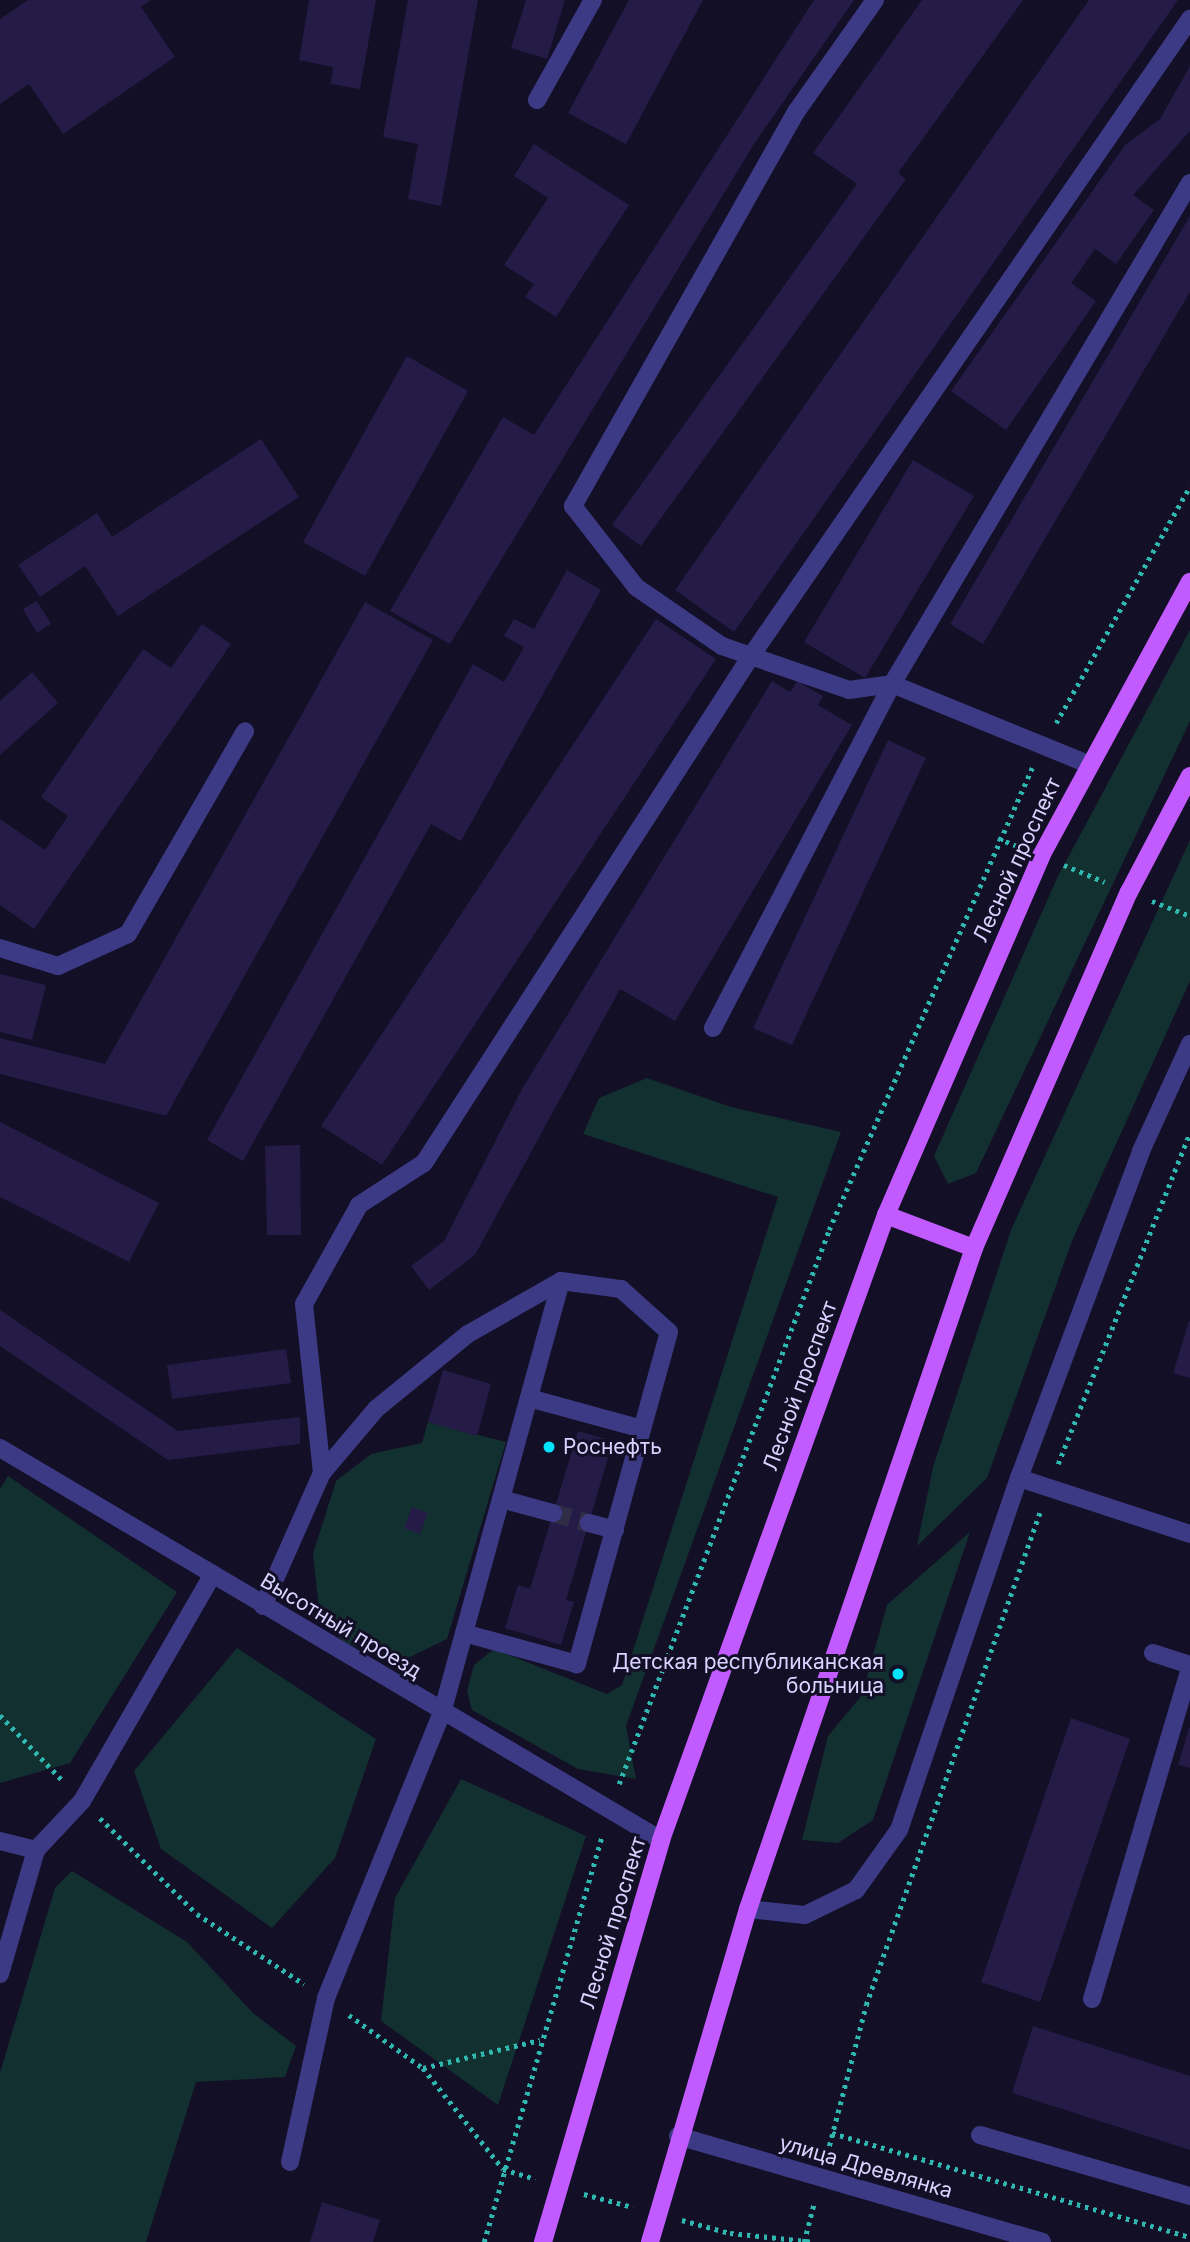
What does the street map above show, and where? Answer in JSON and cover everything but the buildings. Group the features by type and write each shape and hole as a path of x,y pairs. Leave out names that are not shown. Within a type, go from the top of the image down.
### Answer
{"main road":[{"name":"Лесной проспект","path":"543,2242 661,1840 886,1215 1041,856 1088,764 1190,582"},
{"path":"650,2242 678,2136 748,1909 974,1248 1129,892 1190,776"},
{"path":"886,1215 974,1248"}],"street":[{"path":"537,100 593,0"},
{"path":"875,0 796,112 573,506 636,587 722,646 849,690 892,684 1088,764"},
{"path":"322,1473 304,1304 359,1205 424,1163 751,656 1190,19"},
{"path":"713,1028 892,684 1190,183"},
{"path":"0,948 58,966 128,934 245,731"},
{"path":"748,1909 805,1915 856,1890 899,1830 1019,1478 1141,1151 1190,1044"},
{"path":"290,2162 326,1998 442,1713 561,1281"},
{"path":"264,1606 322,1473 376,1409 468,1334 561,1281 621,1289 669,1332 577,1664 464,1633"},
{"path":"529,1398 642,1429"},
{"name":"Высотный проезд","path":"0,1448 442,1713 661,1840"},
{"path":"1019,1478 1190,1534"},
{"path":"501,1499 553,1513"},
{"path":"589,1523 615,1530"},
{"path":"0,1974 36,1850 82,1801 213,1574"},
{"path":"1092,1999 1190,1667 1153,1653"},
{"path":"0,1841 36,1850"},
{"path":"980,2135 1190,2196"},
{"name":"улица Древлянка","path":"678,2136 1042,2242"}],"path":[{"path":"484,2242 609,1811 829,1230 998,838 1043,745 1190,486"},
{"path":"998,838 1190,916"},
{"path":"804,2241 866,2006 1049,1488 1190,1133"},
{"path":"0,1715 82,1801 197,1914 326,1998 423,2068 503,2169 558,2187 730,2233 815,2242"},
{"path":"423,2068 541,2039"},
{"path":"832,2133 1190,2236"}],"green space":[{"path":"1190,630 1190,721 976,1173 948,1184 934,1156 1057,878"},
{"path":"1190,840 1190,981 1072,1241 987,1478 917,1546 933,1467 1011,1230"},
{"path":"647,1078 731,1107 841,1132 626,1726 636,1779 578,1769 472,1710 467,1691 474,1665 494,1649 607,1694 622,1685 778,1197 583,1134 599,1098"},
{"path":"428,1422 506,1442 447,1639 408,1658 386,1660 344,1642 320,1619 313,1554 336,1481 371,1454 422,1443"},
{"path":"8,1476 177,1592 70,1763 0,1783 0,1489"},
{"path":"970,1532 873,1820 838,1843 802,1840 828,1736 862,1695 887,1605"},
{"path":"237,1648 376,1739 335,1858 272,1928 161,1849 134,1771"},
{"path":"461,1779 586,1836 498,2105 381,2021 395,1898"},
{"path":"72,1871 187,1942 253,2013 296,2046 285,2077 196,2082 146,2242 0,2242 0,2073 55,1888"}],"tunnel":[{"path":"553,1513 589,1523"}],"place":[{"name":"Роснефть","path":"549,1447"},
{"name":"Детская республиканская больница","path":"898,1674"}]}
